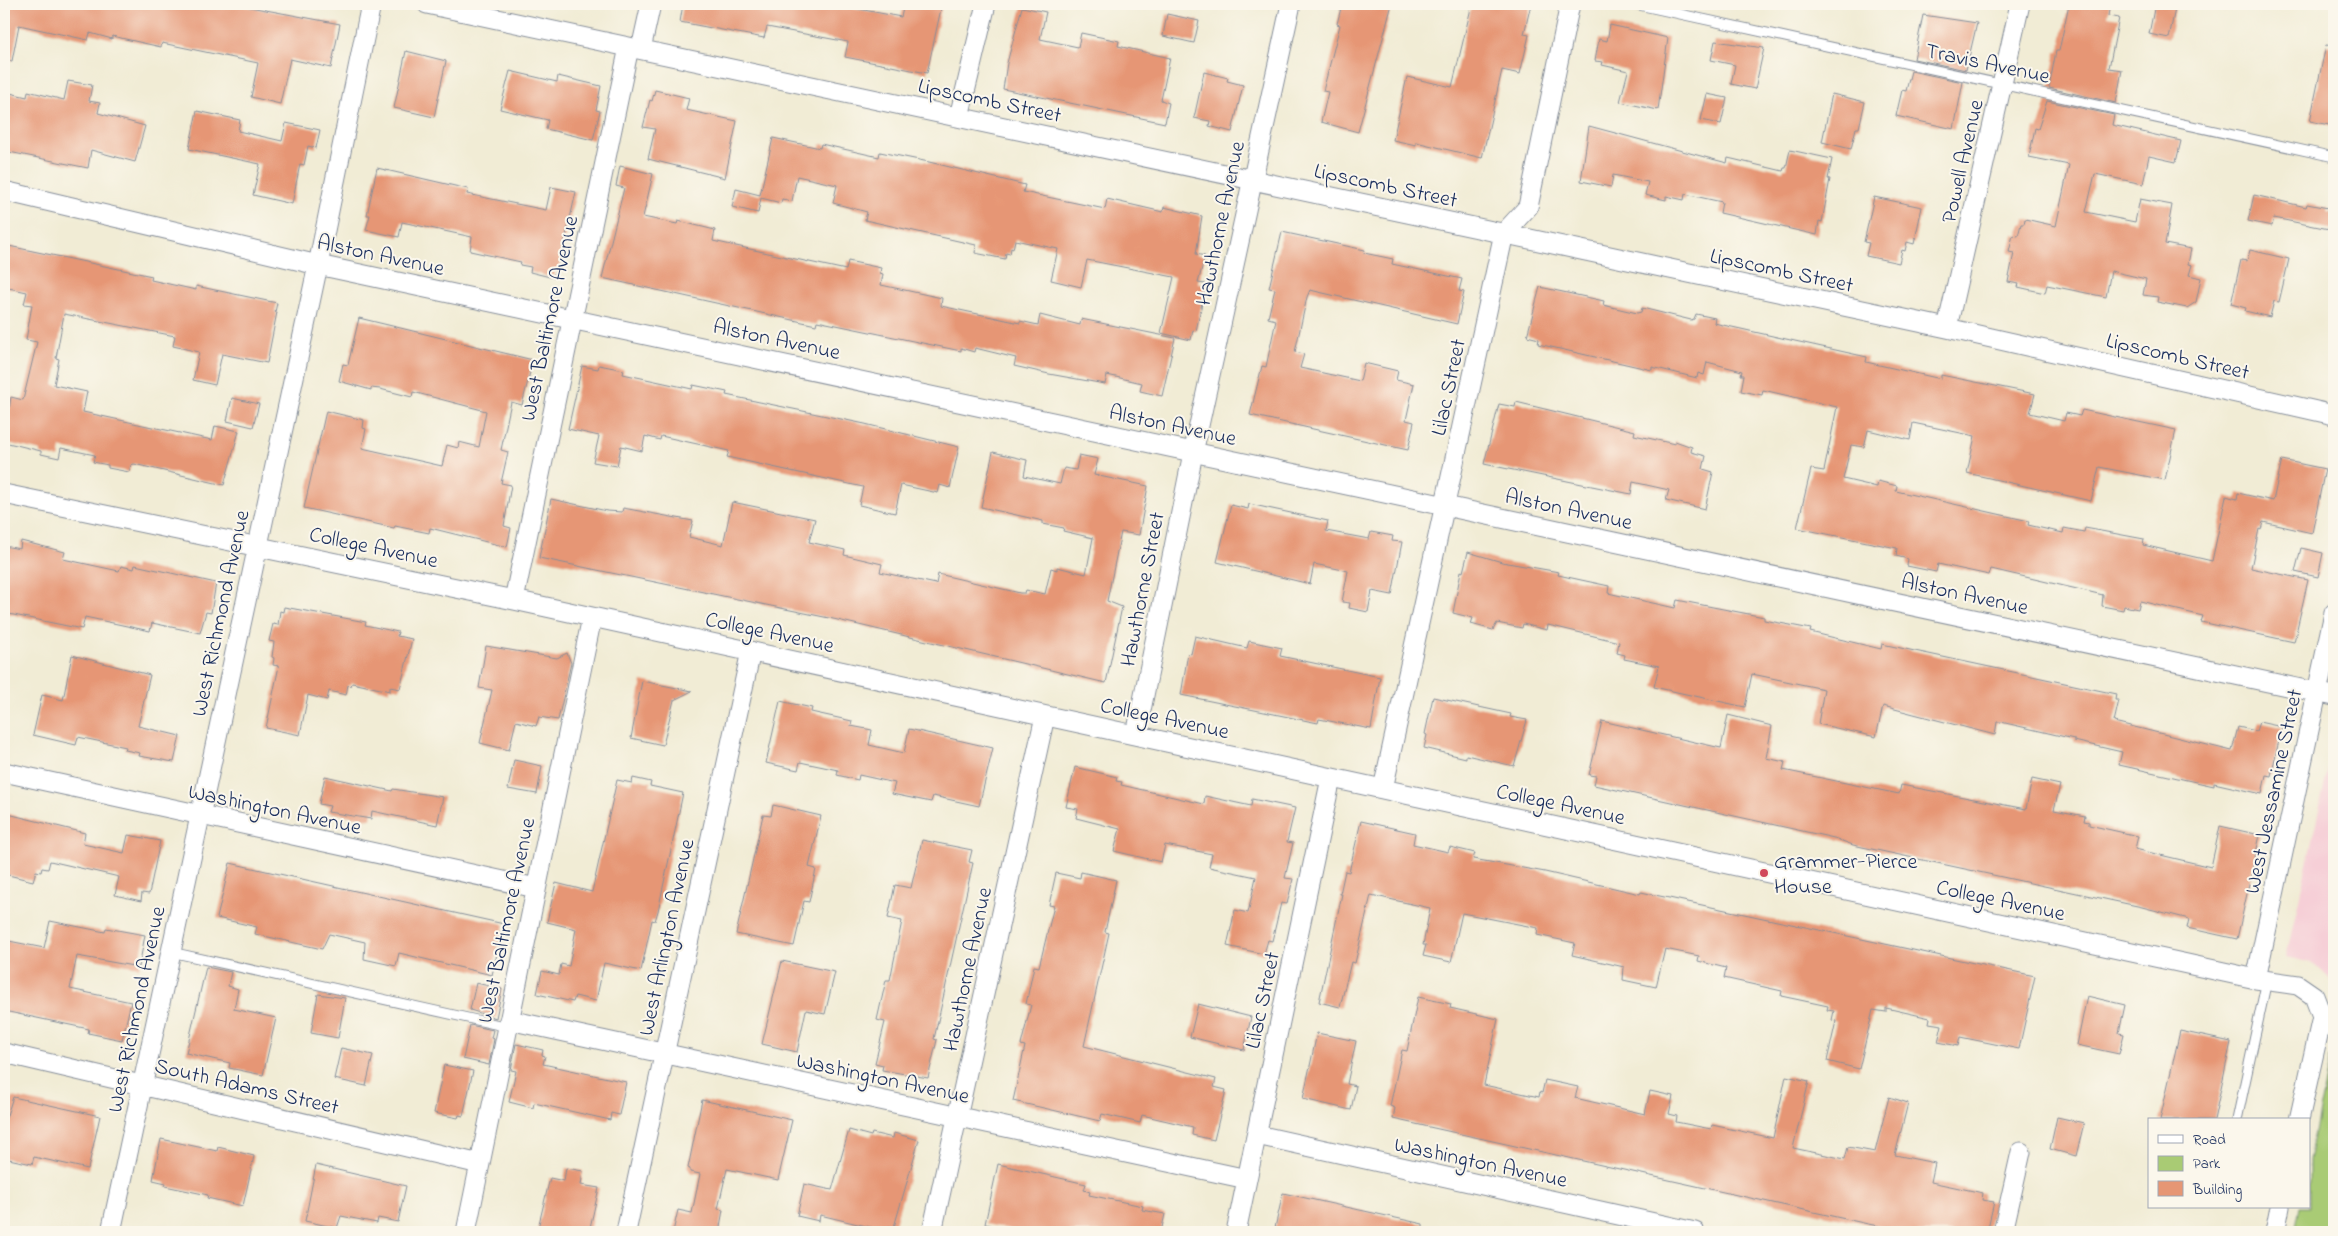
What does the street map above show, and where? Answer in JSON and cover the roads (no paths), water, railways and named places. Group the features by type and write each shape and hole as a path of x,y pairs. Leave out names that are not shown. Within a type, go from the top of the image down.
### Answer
{"street":[{"name":"West Richmond Avenue","path":"112,1232 318,265 371,4"},
{"name":"Lipscomb Street","path":"427,4 1947,328 2334,415"},
{"name":"West Baltimore Avenue","path":"514,600 572,318 635,48 651,4"},
{"path":"959,117 986,4"},
{"name":"Hawthorne Avenue","path":"1193,453 1291,4"},
{"path":"1504,233 1528,207 1570,4"},
{"name":"Powell Avenue","path":"1947,328 2020,4"},
{"name":"Alston Avenue","path":"4,191 318,265 2326,694"},
{"name":"Lilac Street","path":"1383,789 1504,233"},
{"name":"Hawthorne Street","path":"1136,735 1193,453"},
{"name":"College Avenue","path":"4,494 258,545 2262,980 2298,985 2314,996 2322,1017 2299,1118"},
{"name":"West Jessamine Street","path":"2262,980 2326,694 2334,613"},
{"name":"West Baltimore Avenue","path":"466,1232 592,617"},
{"name":"West Arlington Avenue","path":"626,1232 751,651"},
{"name":"Hawthorne Avenue","path":"932,1232 1045,716"},
{"name":"Washington Avenue","path":"4,772 536,888"},
{"name":"Lilac Street","path":"1236,1232 1331,778"},
{"name":"Washington Avenue","path":"508,1024 664,1054 1247,1179"},
{"name":"South Adams Street","path":"4,1053 480,1164"},
{"name":"Washington Avenue","path":"1257,1135 1695,1232"},
{"path":"2003,1232 2021,1152"},
{"path":"2275,1232 2280,1208"}],"lane":[{"name":"Travis Avenue","path":"1634,4 2334,157"},
{"path":"171,952 508,1024"},
{"path":"2237,1118 2262,980"}],"place":[{"name":"Grammer-Pierce House","path":"1764,873"}]}
